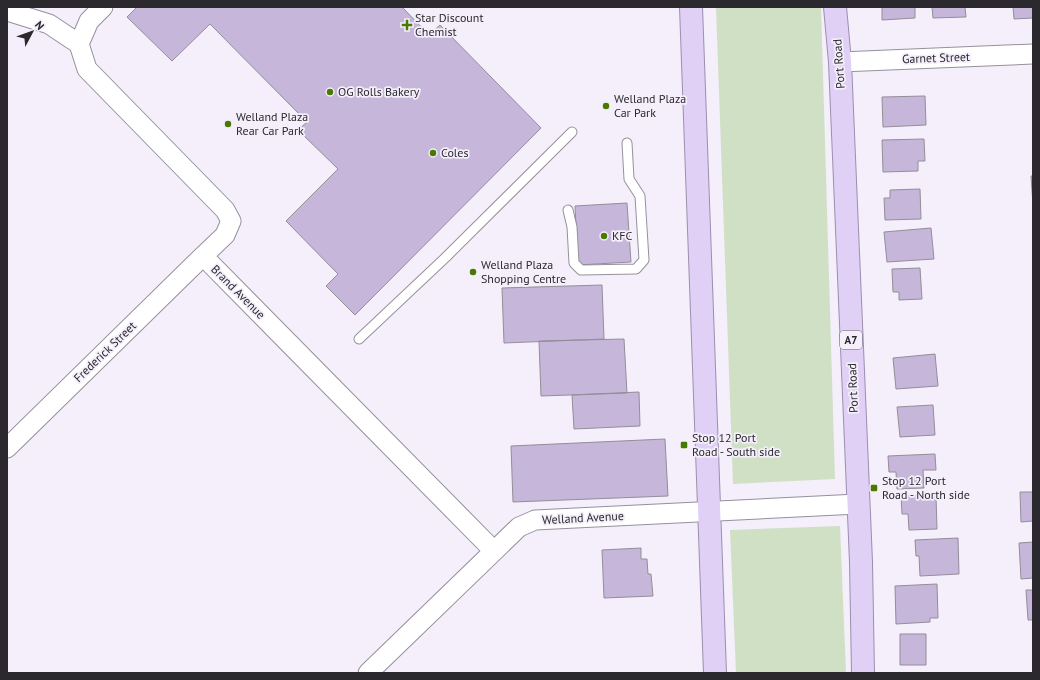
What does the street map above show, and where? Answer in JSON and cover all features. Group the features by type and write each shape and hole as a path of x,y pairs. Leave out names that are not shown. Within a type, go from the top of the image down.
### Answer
{"highway":[{"path":"691,7 715,673"},
{"name":"Port Road","path":"835,7 840,62 858,504 863,673"}],"street":[{"path":"7,11 49,24 79,44 89,22 104,7"},
{"name":"Brand Avenue","path":"79,44 88,69 225,210 231,221 225,234 203,256 493,550"},
{"name":"Garnet Street","path":"840,62 1033,54"},
{"name":"Frederick Street","path":"7,448 203,256"},
{"name":"Welland Avenue","path":"368,673 493,550 519,527 535,520 858,504"}],"lane":[{"path":"359,339 445,258 572,132"},
{"path":"568,210 572,227 574,263 581,270 636,269 640,265 644,260 640,196 629,179 627,143"}],"green space":[{"path":"821,7 835,479 733,484 716,8"},
{"path":"840,526 846,673 736,673 730,530"}],"building":[{"path":"137,7 402,7 429,35 440,25 541,128 355,315 326,286 338,274 286,221 338,169 298,130 307,122 210,24 172,61 127,17"},
{"path":"882,7 915,7 915,18 882,20"},
{"path":"932,7 965,7 966,17 933,18"},
{"path":"1013,7 1033,7 1033,18 1014,19"},
{"path":"925,96 926,125 883,127 882,97"},
{"path":"924,139 925,161 918,161 918,171 883,172 882,140"},
{"path":"1031,176 1033,176 1033,205"},
{"path":"920,189 921,219 885,220 884,198 890,198 890,190"},
{"path":"627,203 631,262 578,265 575,206"},
{"path":"931,228 934,259 887,262 884,232"},
{"path":"920,268 922,299 899,300 899,292 893,292 892,269"},
{"path":"602,285 604,339 504,343 502,288"},
{"path":"624,339 627,393 541,396 539,341"},
{"path":"935,354 938,386 896,389 893,358"},
{"path":"639,392 640,426 574,429 572,395"},
{"path":"933,405 935,435 900,437 897,407"},
{"path":"665,439 668,496 513,502 511,446"},
{"path":"935,454 936,470 923,470 924,488 897,489 896,472 889,472 888,456"},
{"path":"1020,492 1033,492 1033,521 1021,522"},
{"path":"936,495 937,529 909,530 908,514 902,514 901,496"},
{"path":"958,538 959,574 920,576 919,556 916,556 915,540"},
{"path":"1033,542 1033,578 1021,579 1019,543"},
{"path":"641,548 641,559 647,559 648,574 651,574 653,596 604,598 602,550"},
{"path":"937,584 938,618 930,618 930,622 896,624 895,586"},
{"path":"1026,590 1033,590 1033,620 1028,620"},
{"path":"900,634 926,634 926,665 900,665"}],"place":[{"name":"Star Discount Chemist","path":"407,25"},
{"name":"OG Rolls Bakery","path":"330,92"},
{"name":"Welland Plaza Car Park","path":"606,106"},
{"name":"Welland Plaza Rear Car Park","path":"228,124"},
{"name":"Coles","path":"433,153"},
{"name":"KFC","path":"604,236"},
{"name":"Welland Plaza Shopping Centre","path":"473,272"},
{"name":"Stop 12 Port Road - South side","path":"684,445"},
{"name":"Stop 12 Port Road - North side","path":"874,488"}]}
